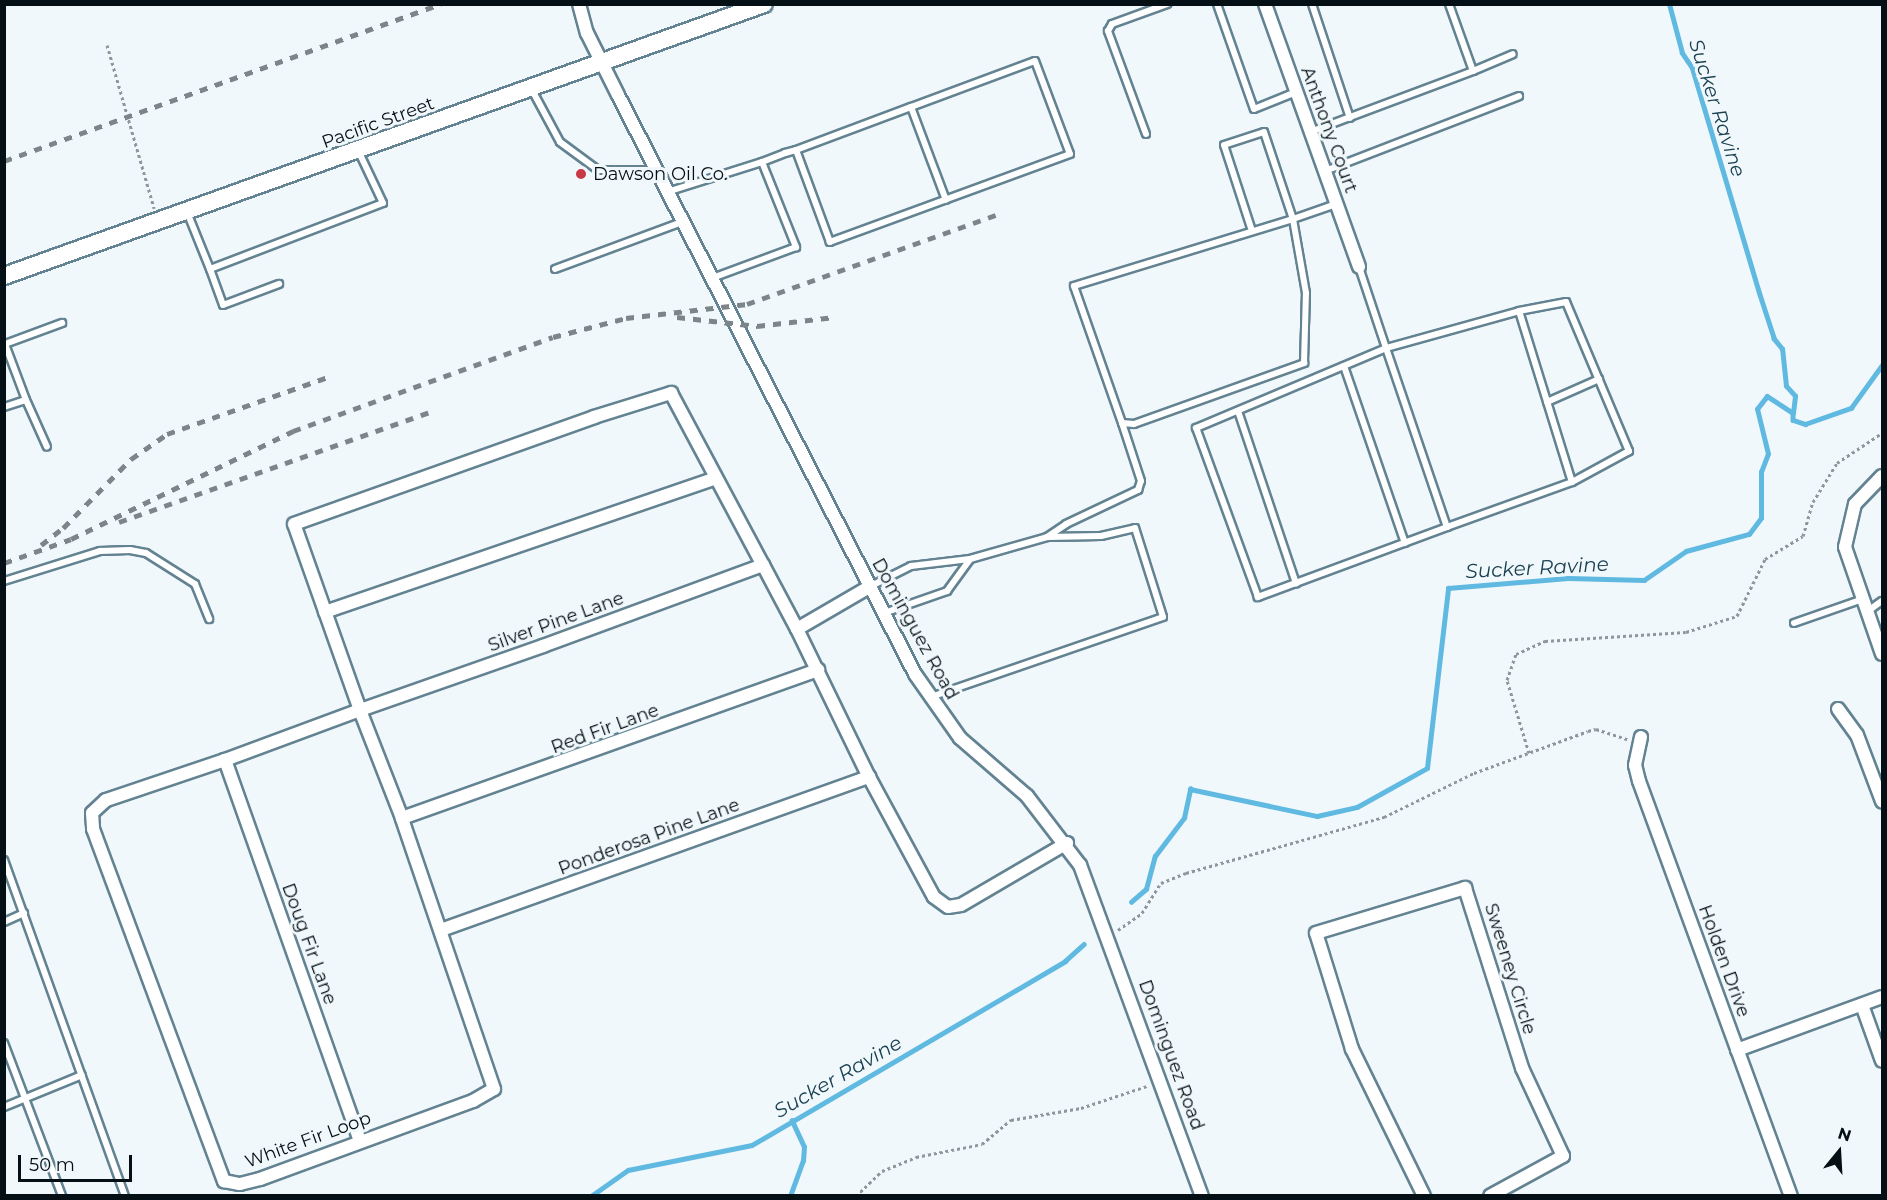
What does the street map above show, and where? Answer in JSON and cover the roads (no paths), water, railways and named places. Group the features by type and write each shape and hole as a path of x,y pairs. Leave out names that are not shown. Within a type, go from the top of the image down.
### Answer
{"main road":[{"name":"Pacific Street","path":"4,276 602,64 764,4"}],"street":[{"name":"Dominguez Road","path":"579,4 602,64 655,170 929,698 960,738 1027,796 1067,843 1093,893 1202,1196"},
{"name":"Anthony Court","path":"1264,4 1359,267"},
{"path":"360,710 294,524 594,417 671,393 797,629 869,777 934,897 948,907 961,905 1067,843"},
{"path":"1882,476 1855,504 1848,525 1845,547 1882,654"},
{"path":"325,612 716,478"},
{"name":"Silver Pine Lane","path":"360,710 763,565"},
{"path":"797,629 871,586"},
{"name":"Red Fir Lane","path":"402,818 818,670"},
{"path":"1838,709 1857,735 1882,801"},
{"name":"White Fir Loop","path":"360,710 402,818 494,1089 473,1101 359,1139 240,1185 224,1180 93,829 92,813 106,800 225,760 360,710"},
{"name":"Holden Drive","path":"1640,740 1635,765 1639,782 1791,1196"},
{"name":"Doug Fir Lane","path":"225,760 359,1139"},
{"name":"Ponderosa Pine Lane","path":"441,930 869,777"},
{"name":"Sweeney Circle","path":"1424,1196 1352,1049 1316,933 1465,888 1522,1068 1563,1156 1490,1196"},
{"path":"1737,1050 1882,997"},
{"path":"1862,1005 1882,1061"}],"lane":[{"path":"1146,134 1108,31 1112,24 1167,4"},
{"path":"1217,4 1254,109 1296,93"},
{"path":"1312,4 1350,118"},
{"path":"1449,4 1473,71"},
{"path":"1310,132 1513,54"},
{"path":"667,192 796,150 1035,61 1070,154 830,242 796,150"},
{"path":"531,89 560,142 598,170 655,170"},
{"path":"1324,171 1519,96"},
{"path":"911,107 946,200"},
{"path":"1122,423 1134,424 1304,363 1306,293 1293,219 1264,132 1224,145 1252,231"},
{"path":"210,269 383,203 358,150"},
{"path":"711,279 796,247 762,162"},
{"path":"1047,537 1066,524 1138,490 1141,481 1074,286 1336,204"},
{"path":"187,212 223,305 279,284"},
{"path":"555,269 682,222"},
{"path":"1359,267 1447,527"},
{"path":"1566,302 1629,451 1572,482 1258,597 1196,429 1386,348 1519,311 1566,302"},
{"path":"1519,311 1572,482"},
{"path":"47,447 26,400 5,343 62,323"},
{"path":"1344,366 1405,543"},
{"path":"1547,402 1599,379"},
{"path":"4,407 26,400"},
{"path":"1238,411 1296,583"},
{"path":"871,586 911,566 970,559 1047,537 1094,537 1135,528 1163,617 929,698"},
{"path":"4,581 100,551 130,550 146,553 195,584 209,619"},
{"path":"883,613 946,591 970,559"},
{"path":"1794,622 1882,601"},
{"path":"4,860 125,1196"},
{"path":"4,922 24,913"},
{"path":"4,1043 62,1196"},
{"path":"4,1107 82,1075"}],"waterway":[{"name":"Sucker Ravine","path":"1131,902 1146,889 1155,856 1184,818 1190,789 1317,816 1357,807 1427,768 1448,588 1568,578 1644,580 1686,551 1749,534 1761,518 1761,472 1768,454 1757,409 1767,396 1793,413 1795,396 1786,386 1782,349 1774,339 1692,68 1682,53 1669,4"},
{"path":"1793,413 1793,420 1805,424 1851,408 1882,365"},
{"name":"Sucker Ravine","path":"591,1196 628,1170 752,1145 1065,961 1084,944"},
{"path":"790,1196 803,1161 804,1147 792,1121"}],"railway":[{"path":"4,161 441,4"},
{"path":"4,563 71,539 293,431 553,337 626,318 747,304 996,215"},
{"path":"677,317 757,326 834,317"},
{"path":"41,545 63,528 131,459 167,434 328,377"},
{"path":"119,522 433,411"}],"place":[{"name":"Dawson Oil Co.","path":"581,174"}]}
